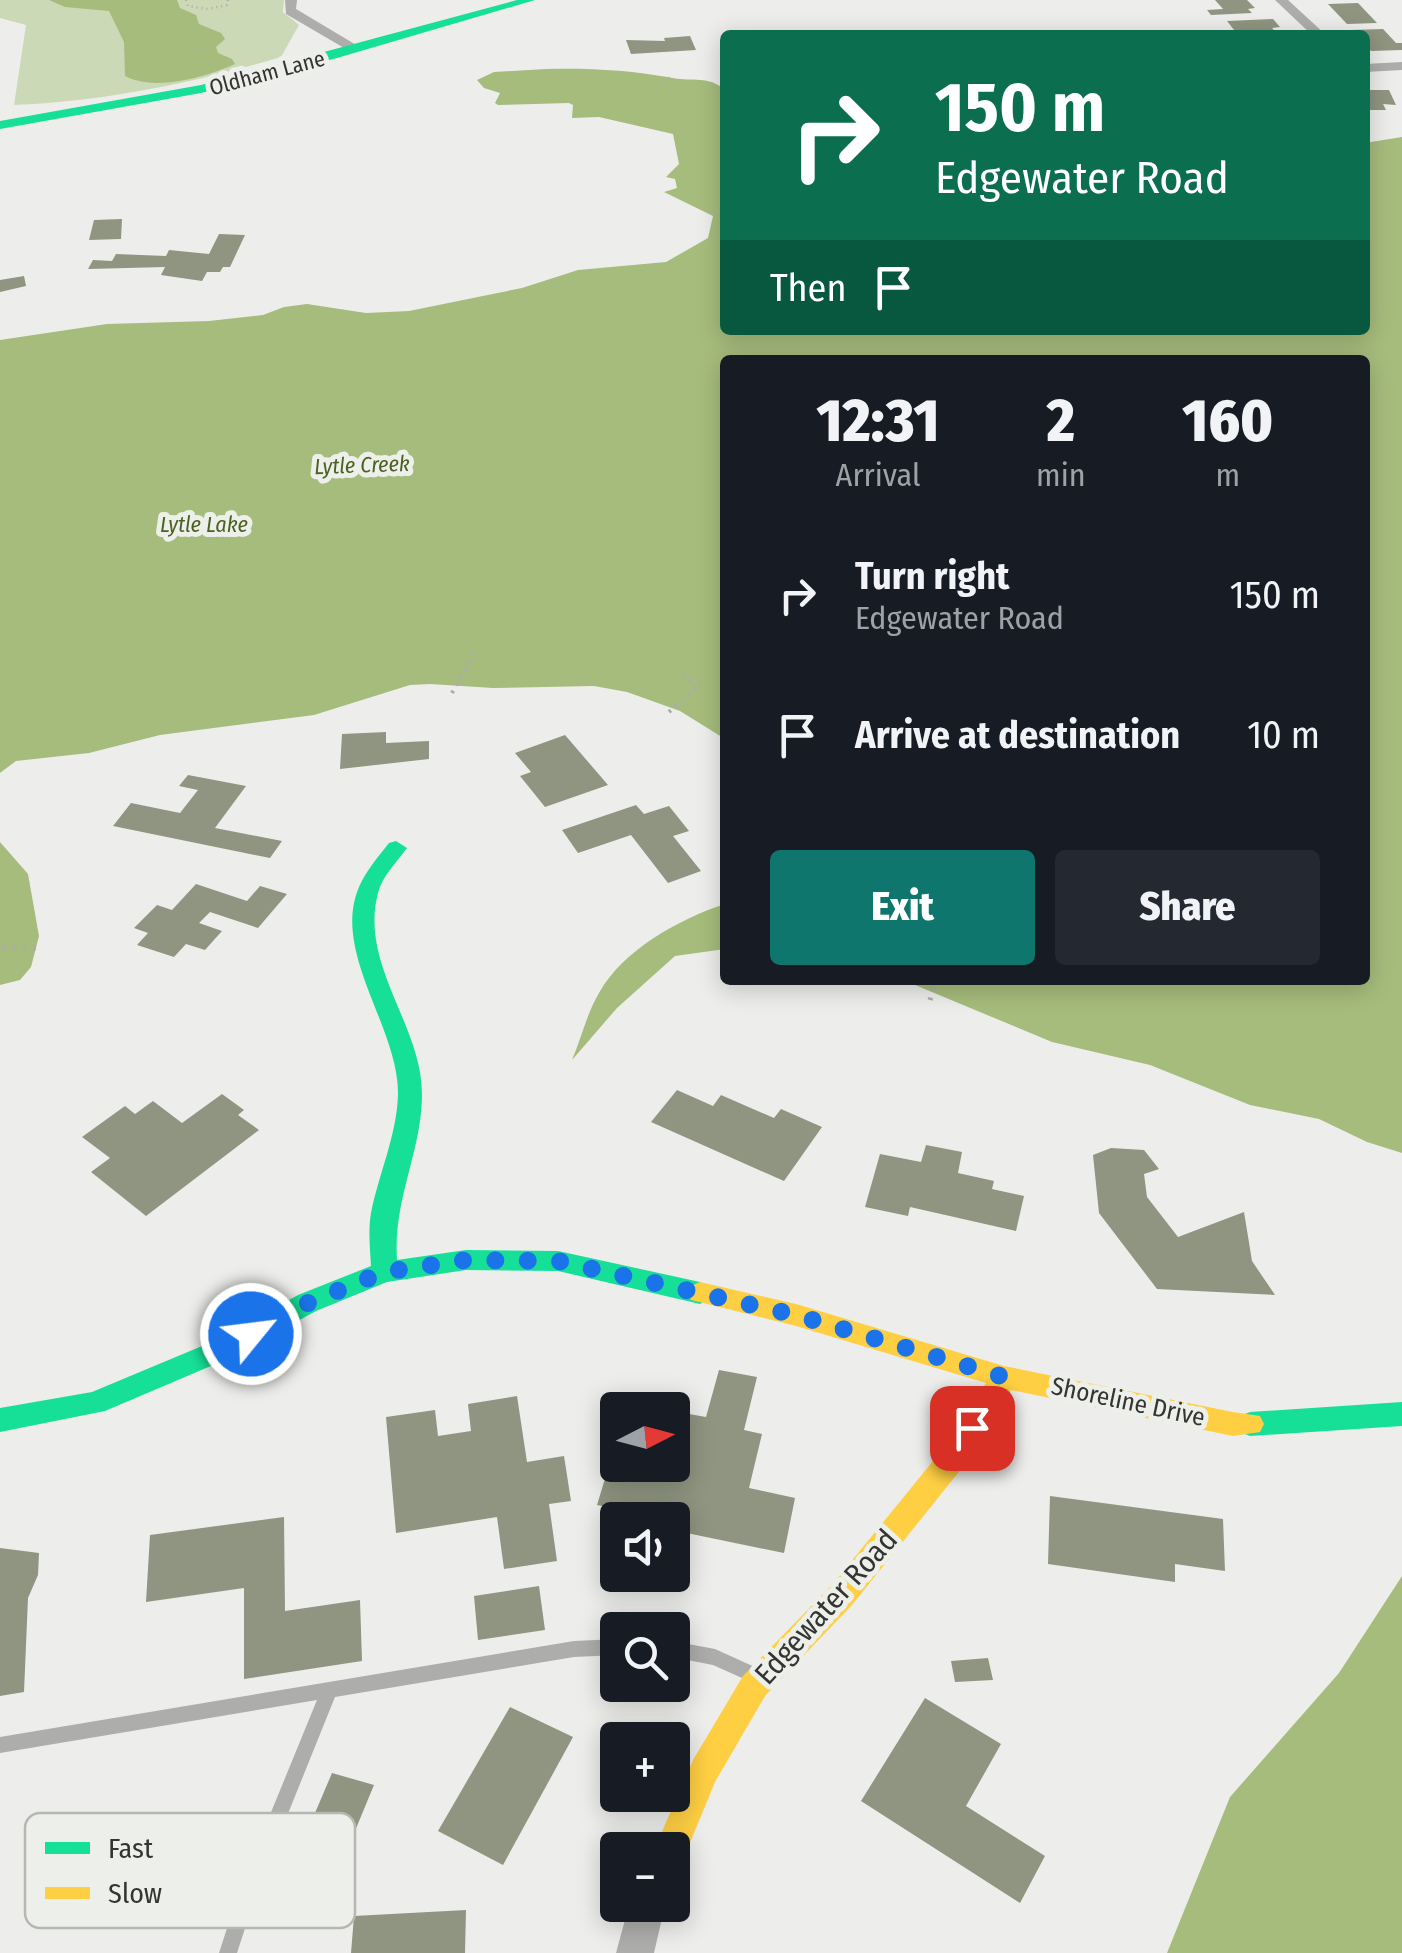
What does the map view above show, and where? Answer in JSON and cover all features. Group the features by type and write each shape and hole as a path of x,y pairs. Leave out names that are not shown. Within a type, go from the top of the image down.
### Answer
{"street":[{"path":"291,0 290,12 356,49"},
{"name":"Oldham Lane","path":"0,125 104,112 215,88 529,0"},
{"path":"1281,0 1314,30"},
{"path":"1370,68 1402,66"},
{"path":"384,1272 383,1219 399,1164 410,1088 400,1042 374,975 366,938 366,908 367,893 396,848"},
{"name":"Shoreline Drive","path":"0,1420 95,1403 223,1350 308,1303 384,1272 466,1260 558,1261 796,1315 1004,1377 1233,1424 1306,1423 1402,1414"},
{"name":"Edgewater Road","path":"678,1832 704,1771 762,1678 842,1595 944,1468 1004,1377"},
{"path":"635,1953 643,1922"}],"lane":[{"path":"0,1745 574,1648 600,1647"},
{"path":"690,1652 715,1657 762,1678"},
{"path":"280,1813 330,1689"},
{"path":"228,1953 236,1928"}],"path":[{"path":"186,0 188,6 198,9 219,8 228,0"},
{"path":"196,50 216,48"},
{"path":"660,83 672,76"},
{"path":"1374,142 1384,149"},
{"path":"452,693 476,650"},
{"path":"668,712 700,684 679,675"},
{"path":"2,947 44,948"},
{"path":"930,1000 934,985"}],"shaded area":[{"path":"0,0 284,0 283,12 299,25 281,57 182,83 116,95 14,105 26,25 0,18"}],"water":[{"path":"49,0 177,0 180,8 196,15 199,24 221,33 225,39 216,47 218,53 235,64 180,81 137,81 125,76 124,42 109,11 65,7"},
{"name":"Lytle Lake","path":"610,70 700,80 720,87 720,335 1370,335 1370,142 1402,137 1402,1153 1367,1142 1319,1119 1250,1105 1150,1065 1052,1042 915,985 1370,985 1370,355 720,355 720,736 680,711 627,692 594,686 410,685 314,715 160,735 89,753 16,761 0,773 0,340 107,324 263,315 307,304 366,313 409,311 522,288 578,270 666,262 708,238 713,216 664,192 677,188 675,179 666,177 679,164 673,134 599,117 572,118 573,105 569,103 498,105 495,103 500,93 484,88 477,80 494,72"},
{"path":"0,842 28,874 39,936 31,967 20,980 0,985"},
{"path":"720,906 720,950 675,956 617,1008 572,1060 595,1001 609,977 637,950 689,918"},
{"path":"1402,1576 1402,1953 1167,1953 1230,1797 1339,1673"}],"building":[{"path":"1215,0 1247,0 1255,8 1248,9 1252,13 1211,15 1207,10 1223,9"},
{"path":"1358,3 1377,23 1347,24 1328,4"},
{"path":"1273,19 1280,27 1234,30 1227,21"},
{"path":"1383,29 1396,43 1402,43 1402,50 1371,51 1370,30 1351,30"},
{"path":"690,36 696,50 631,54 626,40 665,41 664,38"},
{"path":"1370,90 1389,90 1396,105 1383,104 1386,110 1370,110"},
{"path":"122,219 121,239 89,240 94,220"},
{"path":"219,234 245,235 230,267 207,272 202,281 161,275 165,267 88,269 93,260 112,261 116,254 166,256 169,250 209,254"},
{"path":"24,276 26,286 0,292 0,280"},
{"path":"386,732 386,743 429,741 429,759 340,769 342,734"},
{"path":"565,735 608,785 545,807 520,776 531,772 515,753"},
{"path":"188,775 246,786 215,828 282,841 270,858 113,826 131,803 180,813 198,790 179,786"},
{"path":"636,805 644,814 669,806 689,831 673,836 701,871 668,883 631,835 578,853 562,830"},
{"path":"196,884 247,901 260,886 287,894 258,928 210,912 199,923 222,931 205,950 186,944 174,957 137,945 148,933 134,928 157,905 172,910"},
{"path":"677,1090 713,1106 721,1095 774,1118 781,1109 822,1127 784,1181 651,1122"},
{"path":"222,1094 244,1110 238,1115 259,1130 146,1216 91,1172 110,1158 82,1137 125,1106 135,1114 153,1101 182,1123"},
{"path":"926,1145 962,1152 958,1173 994,1181 992,1189 1024,1196 1016,1231 910,1207 908,1216 865,1207 880,1154 921,1162"},
{"path":"1111,1148 1144,1150 1159,1169 1144,1174 1147,1197 1178,1237 1244,1212 1252,1261 1275,1295 1157,1289 1099,1213 1093,1155"},
{"path":"719,1370 757,1377 744,1430 762,1434 749,1488 795,1498 784,1553 690,1534 690,1502 597,1505 604,1482 690,1482 690,1414 706,1417"},
{"path":"517,1396 527,1462 564,1456 571,1501 549,1504 557,1561 504,1569 497,1517 396,1533 386,1417 435,1410 438,1436 471,1431 468,1404"},
{"path":"1050,1496 1223,1519 1225,1571 1175,1564 1175,1582 1048,1564"},
{"path":"284,1517 285,1611 360,1600 362,1661 244,1679 244,1588 146,1602 150,1535"},
{"path":"0,1548 39,1553 38,1575 28,1598 24,1692 0,1696"},
{"path":"539,1586 545,1630 478,1640 474,1596"},
{"path":"988,1658 993,1680 955,1682 951,1661"},
{"path":"925,1698 1001,1744 966,1806 1045,1856 1020,1903 861,1801"},
{"path":"510,1707 573,1737 503,1865 438,1831"},
{"path":"332,1773 374,1785 355,1831 355,1813 315,1813"},
{"path":"466,1910 465,1953 351,1953 355,1916"}],"traffic: fast":[{"path":"0,125 201,89 529,0"},
{"path":"384,1272 383,1218 407,1122 410,1089 400,1041 372,968 364,919 369,888 396,848"},
{"path":"0,1420 95,1403 223,1349 307,1303 384,1272 466,1260 558,1261 700,1293"},
{"path":"1250,1424 1402,1414"}],"traffic: slow":[{"path":"700,1293 796,1315 1004,1377 1233,1424 1250,1424"},
{"path":"678,1832 704,1771 754,1686 842,1595 956,1454 1004,1377"}],"route":[{"path":"251,1334 308,1303 384,1272 466,1260 558,1261 796,1315 1004,1377 972,1428"}],"water label":[{"name":"Lytle Creek","path":"362,465"}]}
